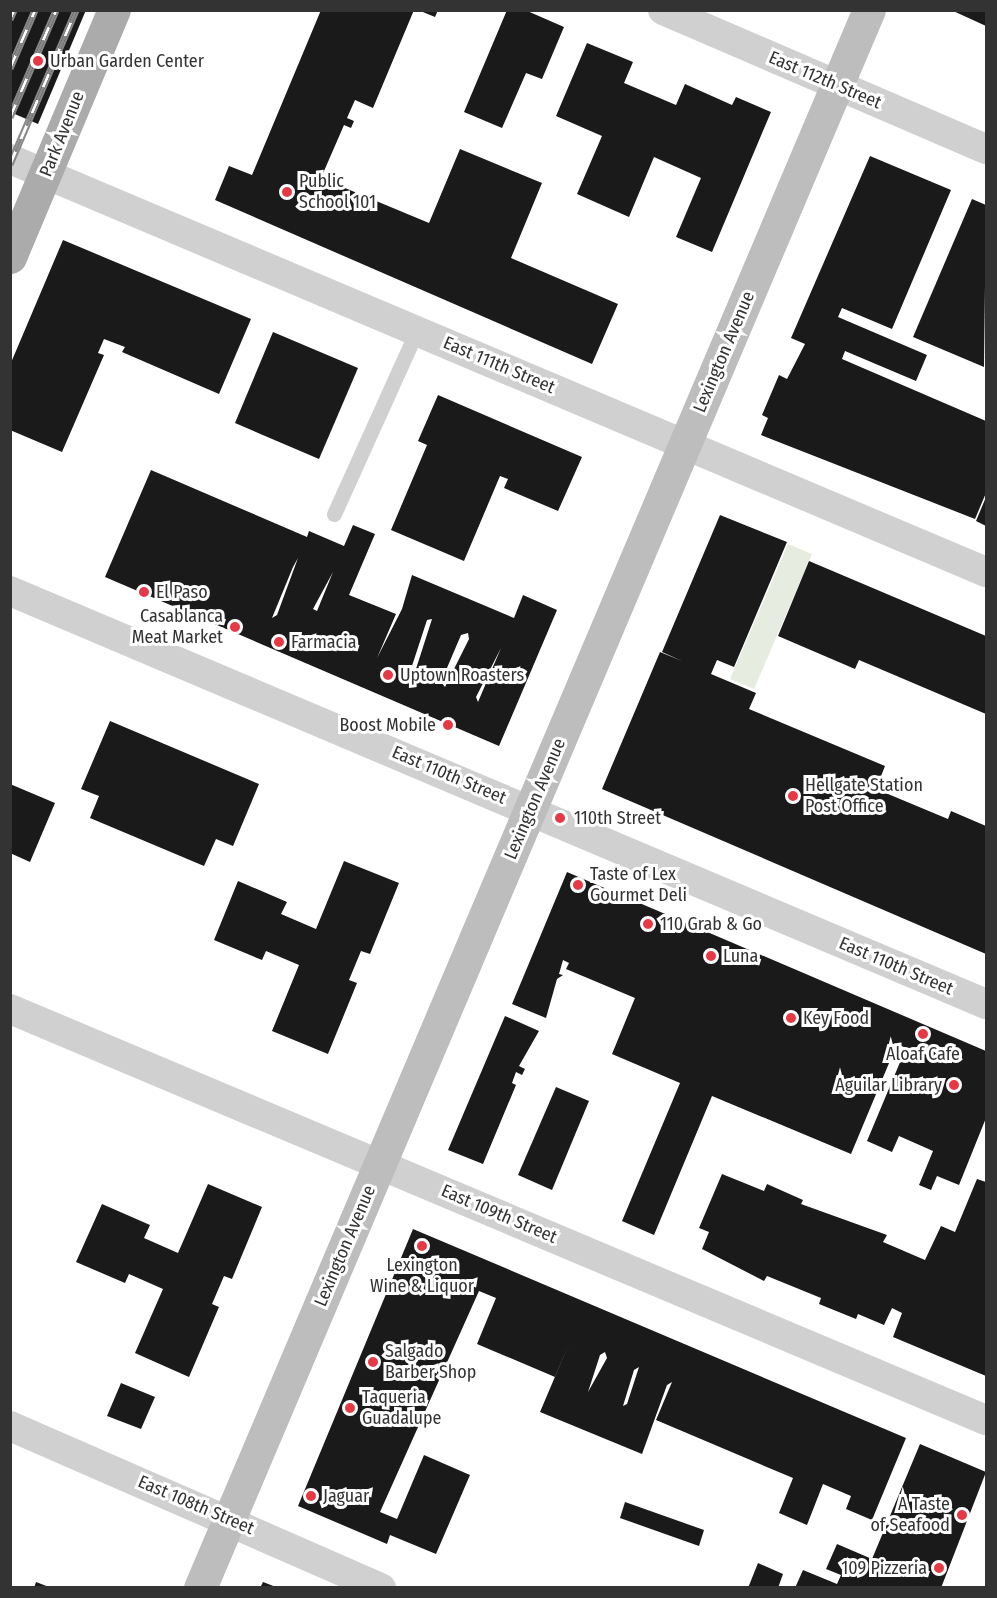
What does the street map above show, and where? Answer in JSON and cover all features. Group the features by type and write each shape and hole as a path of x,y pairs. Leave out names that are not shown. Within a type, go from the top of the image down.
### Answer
{"main road":[{"name":"Park Avenue","path":"10,257 114,10"},
{"name":"Lexington Avenue","path":"200,1587 869,10"}],"street":[{"name":"East 112th Street","path":"663,10 987,149"},
{"name":"East 111th Street","path":"10,159 987,572"},
{"name":"East 110th Street","path":"10,591 531,809 987,1004"},
{"name":"East 109th Street","path":"10,1009 987,1420"},
{"name":"East 108th Street","path":"10,1426 381,1587"}],"lane":[{"path":"334,514 417,330"}],"shaded area":[{"path":"788,544 812,554 754,689 730,679"}],"building":[{"name":"Urban Garden Center","path":"10,10 86,10 38,124 10,112"},
{"name":"Public School 101","path":"321,10 414,10 373,108 355,100 347,118 354,121 351,128 344,125 321,178 429,223 460,149 542,183 511,258 618,304 592,364 215,200 229,166 252,175"},
{"path":"418,10 438,10 435,17"},
{"path":"507,10 525,10 564,27 542,79 526,73 502,128 464,112"},
{"path":"951,10 986,10 986,26"},
{"path":"587,43 633,62 624,83 676,105 685,84 732,105 736,97 771,112 712,252 676,237 701,178 654,157 629,217 577,194 602,136 556,116"},
{"path":"870,156 951,190 892,329 842,308 838,317 927,355 916,381 845,351 842,359 986,421 986,493 975,519 761,435 768,418 762,415 779,375 787,379 805,344 791,338"},
{"path":"972,199 986,205 984,367 913,337"},
{"path":"63,240 251,319 219,394 122,352 125,347 104,339 98,353 104,355 62,452 10,430 10,365"},
{"path":"273,332 358,368 319,459 235,423"},
{"path":"438,395 582,457 558,511 504,488 508,479 500,476 464,561 391,530 427,445 418,441"},
{"path":"151,470 307,537 309,531 344,546 353,525 375,534 349,595 396,614 377,658 402,609 412,575 514,618 523,595 557,610 499,746 105,577","holes":["298,558 277,615 272,618","333,572 317,611 313,609","432,619 415,672 410,672 427,620","468,633 469,639 445,687 441,682 461,635","501,648 478,702 476,697"]},
{"path":"986,497 986,526 976,521"},
{"path":"720,515 787,542 734,667 717,660 711,674 756,693 749,709 885,766 876,789 948,819 951,811 986,826 986,954 602,789 660,652 682,661 662,652"},
{"path":"809,561 986,636 986,714 859,660 855,669 778,636"},
{"path":"110,721 259,784 233,846 216,839 204,866 90,818 99,796 81,789"},
{"path":"10,784 55,803 30,862 10,853"},
{"path":"344,861 399,883 370,954 361,951 349,980 357,983 328,1054 272,1031 299,965 266,951 262,960 214,940 238,881 287,902 281,914 316,929"},
{"path":"567,872 986,1051 986,1118 959,1185 937,1176 931,1190 919,1185 933,1151 899,1136 892,1152 867,1141 906,1048 897,1044 851,1154 712,1096 654,1235 622,1221 680,1083 612,1054 635,998 566,969 569,963 563,960 559,974 563,975 557,979 546,1018 512,1004"},
{"path":"505,1016 539,1031 519,1066 525,1069 522,1075 516,1072 512,1083 516,1085 483,1164 448,1150"},
{"path":"556,1087 589,1101 552,1190 518,1175"},
{"path":"722,1174 764,1191 767,1184 803,1200 801,1204 887,1235 883,1242 925,1260 941,1226 955,1232 977,1179 986,1182 986,1376 893,1337 902,1313 892,1308 884,1325 858,1314 856,1319 819,1304 821,1298 767,1276 764,1281 702,1249 709,1232 699,1228"},
{"path":"208,1184 262,1207 232,1279 224,1276 212,1304 219,1307 189,1377 135,1353 163,1289 129,1274 125,1283 76,1262 102,1204 150,1225 144,1238 178,1253"},
{"path":"413,1229 906,1438 872,1520 846,1509 851,1496 823,1484 807,1525 779,1513 793,1478 656,1420 672,1382 667,1385 642,1454 540,1412 555,1377 477,1344 496,1298 479,1291 380,1512 397,1519 424,1455 470,1475 436,1554 390,1535 387,1544 298,1506","holes":["605,1352 607,1358 588,1392 600,1355","639,1367 627,1404 623,1406 634,1370"]},
{"path":"121,1383 155,1397 141,1429 107,1416"},
{"path":"920,1444 986,1472 941,1588 795,1588 803,1570 837,1584 841,1575 826,1569 837,1544 872,1559"},
{"path":"625,1502 704,1530 699,1546 620,1518"},
{"path":"758,1563 783,1574 778,1588 748,1588"},
{"path":"36,1582 49,1587 49,1588 34,1588"},
{"path":"263,1582 276,1587 276,1588 260,1588"}],"railway":[{"path":"10,19 14,10"},
{"path":"10,68 35,10"},
{"path":"10,117 56,10"},
{"path":"10,164 76,10"}],"place":[{"name":"Urban Garden Center","path":"38,61"},
{"name":"Public School 101","path":"287,192"},
{"name":"El Paso","path":"144,592"},
{"name":"Casablanca Meat Market","path":"235,627"},
{"name":"Farmacia","path":"279,642"},
{"name":"Uptown Roasters","path":"388,675"},
{"name":"Boost Mobile","path":"448,725"},
{"name":"Hellgate Station Post Office","path":"793,796"},
{"name":"110th Street","path":"560,818"},
{"name":"Taste of Lex Gourmet Deli","path":"578,885"},
{"name":"110 Grab & Go","path":"648,924"},
{"name":"Luna","path":"711,956"},
{"name":"Key Food","path":"791,1018"},
{"name":"Aloaf Cafe","path":"923,1034"},
{"name":"Aguilar Library","path":"954,1085"},
{"name":"Lexington Wine & Liquor","path":"422,1246"},
{"name":"Salgado Barber Shop","path":"373,1362"},
{"name":"Taqueria Guadalupe","path":"350,1408"},
{"name":"Jaguar","path":"311,1496"},
{"name":"A Taste of Seafood","path":"962,1515"},
{"name":"109 Pizzeria","path":"939,1568"}]}
